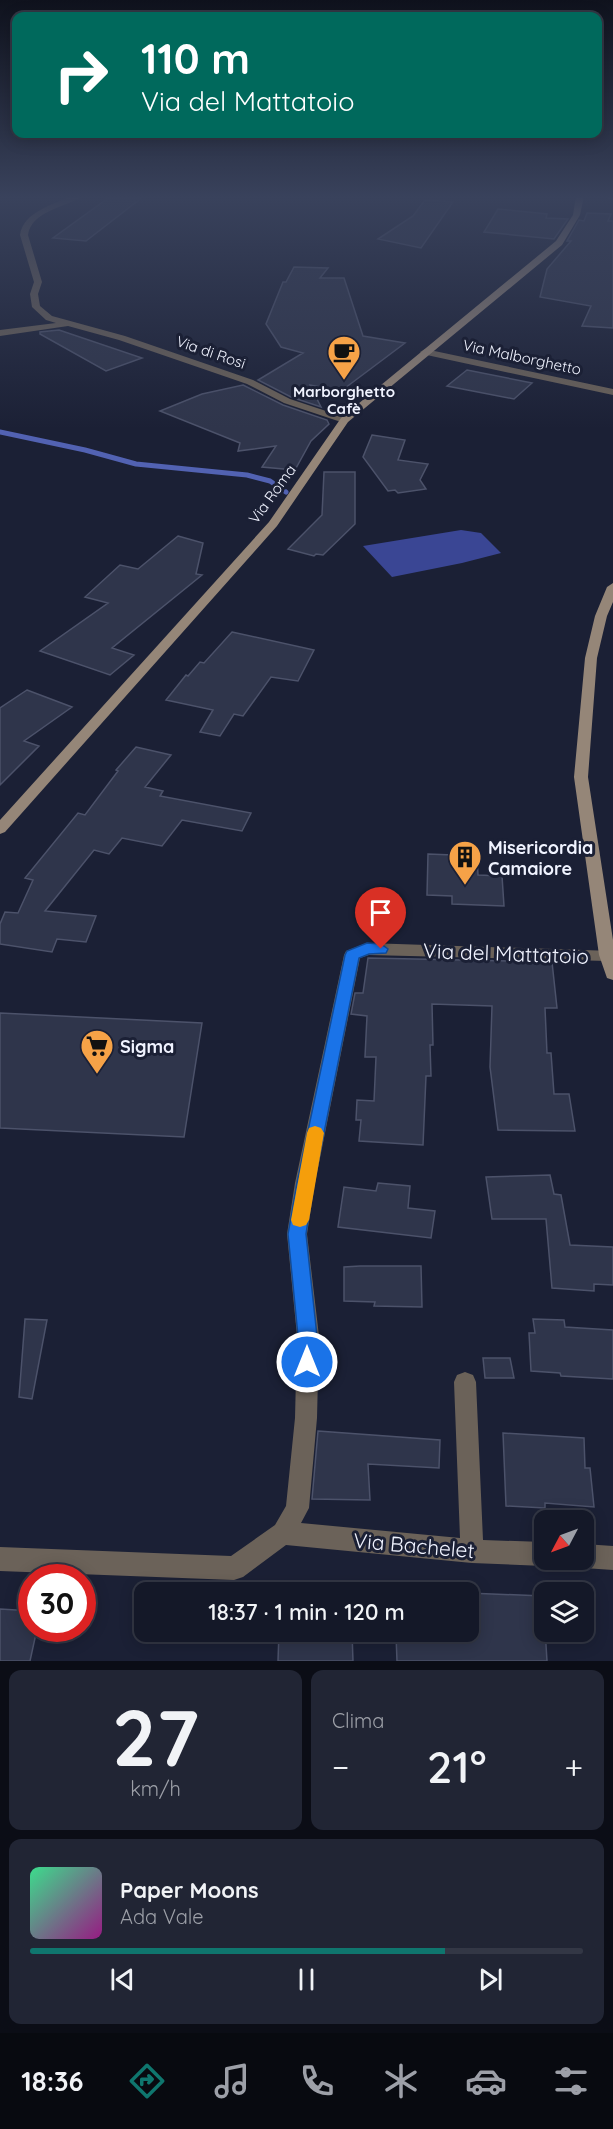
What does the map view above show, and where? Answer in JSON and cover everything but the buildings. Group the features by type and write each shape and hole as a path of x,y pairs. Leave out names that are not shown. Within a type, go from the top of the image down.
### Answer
{"street":[{"path":"35,274 38,282 34,294 36,307 49,318 64,324"},
{"name":"Via Roma","path":"0,829 273,524 344,420 521,274"},
{"path":"0,333 64,324"},
{"name":"Via di Rosi","path":"64,324 122,338 199,364 250,382 287,400 344,420"},
{"name":"Via Malborghetto","path":"425,352 613,392"},
{"path":"613,588 601,616 591,658 581,777 607,955 613,974"},
{"name":"Via del Mattatoio","path":"0,1559 234,1568 283,1533 297,1508 306,1418 308,1336 297,1234 338,1016 352,955 367,948 607,955"},
{"path":"465,1382 472,1551"},
{"name":"Via Bachelet","path":"283,1533 472,1551 534,1554"},
{"path":"594,1557 613,1558"}],"shaded area":[{"path":"461,530 481,533 501,553 392,577 363,546"}],"waterway":[{"path":"0,432 85,450 136,464 247,475 270,481 286,492"}],"slow traffic":[{"path":"300,1220 315,1133"}],"place":[{"name":"Marborghetto Cafè","path":"344,381"},
{"name":"Misericordia Camaiore","path":"465,886"},
{"name":"Sigma","path":"97,1075"}],"route":[{"path":"307,1362 308,1336 297,1234 306,1183 352,955 367,948 381,949"}]}
